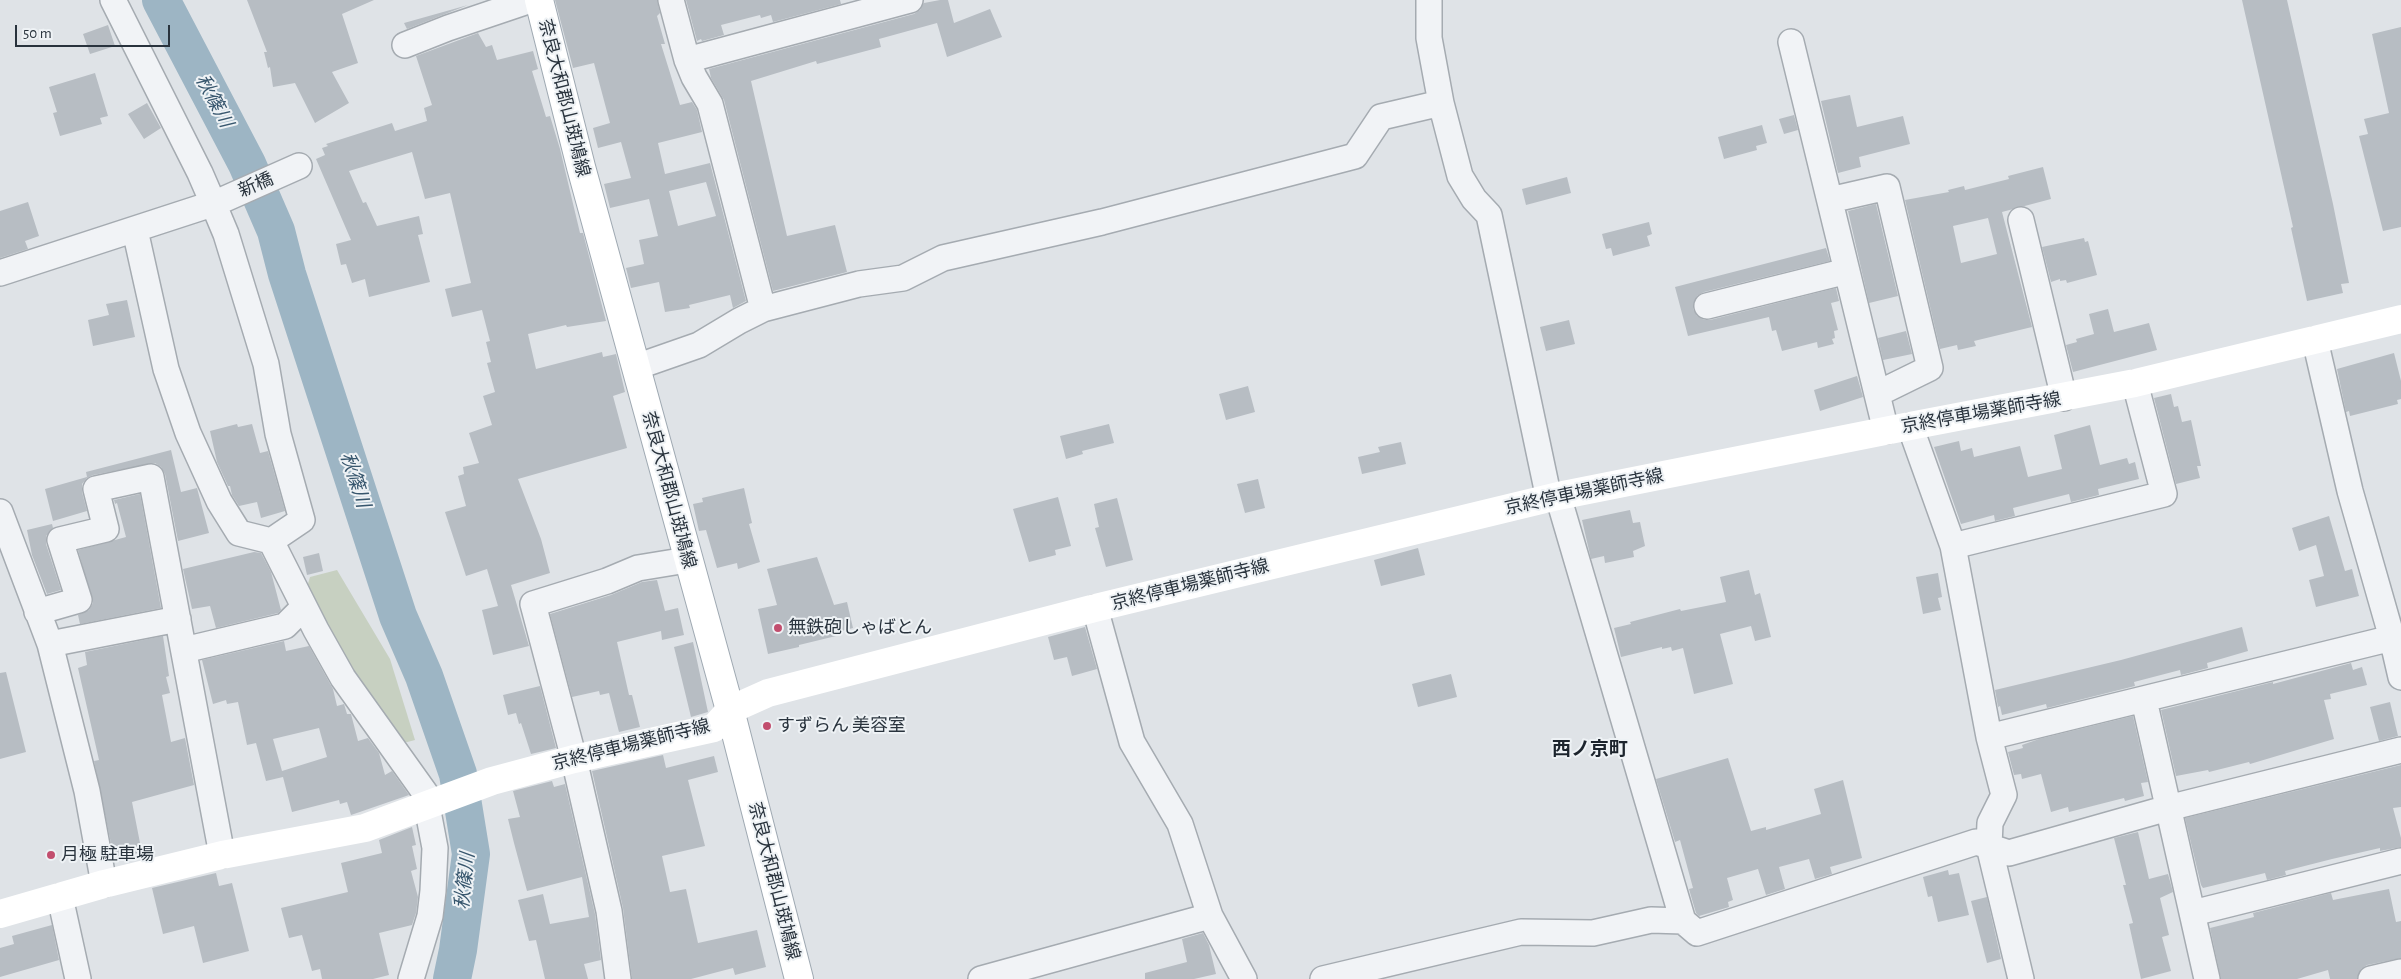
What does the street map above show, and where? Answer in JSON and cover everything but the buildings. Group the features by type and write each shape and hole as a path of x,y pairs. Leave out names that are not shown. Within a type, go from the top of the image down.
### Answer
{"main road":[{"name":"奈良大和郡山斑鳩線","path":"539,0 581,167 730,710 799,979"},
{"name":"京終停車場薬師寺線","path":"0,914 104,884 222,855 365,828 492,781 574,759 714,728 730,710 768,693 1095,608 1444,522 1898,428 2064,398 2401,320"}],"street":[{"path":"113,0 216,202 266,364 278,434 302,520 271,541 239,533 219,501 188,434 166,369 135,230"},
{"path":"405,45 531,0"},
{"path":"670,0 687,60 694,78 710,104 763,309"},
{"path":"687,60 910,0"},
{"path":"1429,0 1429,38 1441,102 1460,176 1474,198 1489,215 1554,498 1683,921 1697,933 1976,842 2009,853 2168,808 2401,750"},
{"path":"1791,42 1877,394 1898,428 1953,546 1989,737 2004,795 1990,823 1989,846 2021,979"},
{"path":"636,367 699,345 763,309 859,284 903,278 943,258 1102,222 1355,156 1381,117 1441,102"},
{"name":"新橋","path":"0,273 216,202 297,167"},
{"path":"1830,200 1887,187 1930,368 1877,394"},
{"path":"2020,220 2064,398"},
{"path":"1707,306 1847,271"},
{"path":"2315,340 2350,491 2392,638 2401,677"},
{"path":"1953,546 2164,494 2135,383"},
{"path":"37,612 79,600 60,540 106,529 96,489 151,477 222,855"},
{"path":"0,512 50,644 87,791 104,884"},
{"path":"271,541 343,678 433,804 428,806 435,848 430,916 411,979"},
{"path":"618,979 609,911 574,759 533,604 607,581 638,568 688,560"},
{"path":"184,650 285,626 304,607"},
{"path":"1095,608 1132,742 1180,824 1210,916 1244,979"},
{"path":"50,644 178,620"},
{"path":"1989,737 2392,638"},
{"path":"2144,700 2208,979"},
{"path":"2192,913 2401,862"},
{"path":"60,897 78,979"},
{"path":"981,979 1210,916"},
{"path":"1323,979 1521,932 1593,933 1651,920 1683,921"},
{"path":"2371,979 2401,972"}],"green space":[{"path":"337,570 390,659 415,740 400,744 350,672 307,587 310,577"}],"waterway":[{"name":"秋篠川","path":"161,0 247,164 276,231 287,274 398,616 424,676 458,774 471,854 458,950 452,979"}],"place":[{"name":"無鉄砲しゃばとん","path":"778,628"},
{"name":"すずらん 美容室","path":"767,726"},
{"name":"月極 駐車場","path":"51,855"}],"district":[{"name":"西ノ京町","path":"1590,749"}]}
